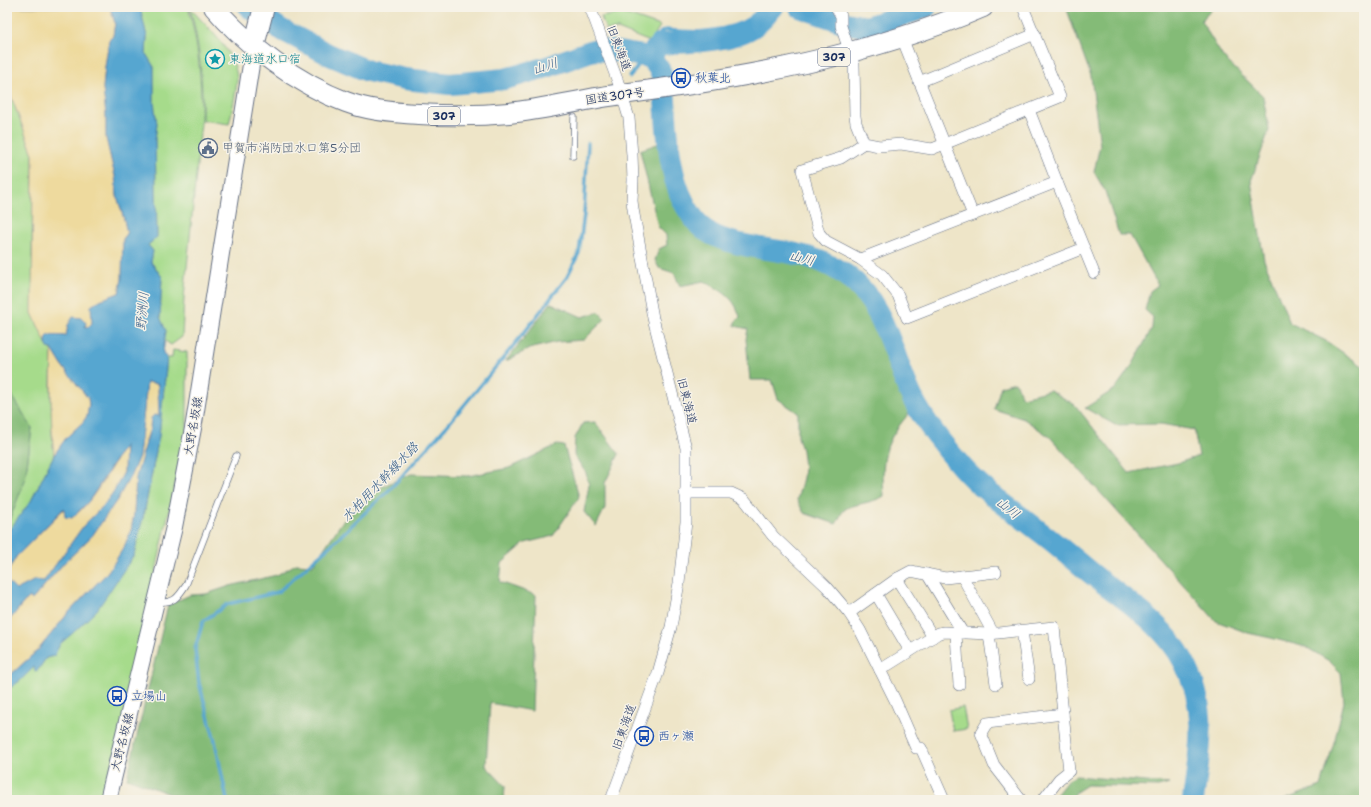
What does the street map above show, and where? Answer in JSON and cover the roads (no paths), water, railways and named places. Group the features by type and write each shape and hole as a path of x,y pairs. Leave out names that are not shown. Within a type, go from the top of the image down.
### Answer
{"highway":[{"name":"国道307号","path":"214,7 230,25 256,38 290,73 305,82 347,102 395,113 458,117 510,113 785,68 851,53 902,38 961,17 984,7"},
{"path":"256,38 264,7"}],"main road":[{"name":"大野名坂線","path":"108,800 174,527 194,423 256,38"}],"street":[{"name":"旧東海道","path":"590,7 612,65 629,118 632,155 633,209 653,318 686,448 686,522 680,583 671,627 658,673 611,800"},
{"path":"1024,7 1060,97 932,149 902,144 879,146 864,142 841,158 802,170 819,233 826,241 860,259 882,275 898,295 906,318 1084,248"},
{"path":"839,16 854,65 855,116 856,123 864,142"},
{"path":"919,82 1034,34"},
{"path":"902,38 973,215"},
{"path":"1029,110 1094,273"},
{"path":"860,259 1058,182"},
{"path":"685,493 731,493 744,499 773,536 821,581 849,613 860,630 880,670 916,748 920,748 944,800"},
{"path":"849,613 898,578 911,571 945,578 996,572"},
{"path":"927,574 959,633 959,685"},
{"path":"962,576 991,634 996,684"},
{"path":"898,578 900,584 932,637"},
{"path":"876,594 910,651"},
{"path":"880,670 939,633 991,634 1054,627 1069,771 1059,779 1043,800"},
{"path":"1022,631 1029,679"},
{"path":"1021,800 994,765 981,733 987,723 1063,714"}],"lane":[{"path":"573,156 574,117"},
{"path":"156,602 167,603 177,599 186,585 236,456"}],"water":[{"name":"野洲川","path":"110,7 140,7 147,37 146,54 154,67 154,103 157,124 155,139 157,237 148,245 153,251 151,262 162,277 160,317 166,331 163,353 167,358 159,436 145,509 134,555 97,610 60,644 54,656 46,658 38,670 35,671 34,667 21,680 7,690 7,678 38,650 69,612 106,574 124,547 131,531 134,514 136,477 150,429 151,418 154,415 159,416 158,384 147,382 139,456 131,475 117,500 92,536 63,564 32,600 30,597 24,602 7,623 7,581 16,590 35,580 44,581 84,525 104,505 114,491 124,472 125,445 89,501 72,518 65,517 64,508 16,557 7,573 7,533 31,501 54,455 66,438 83,422 87,416 89,405 88,398 63,367 52,349 48,348 46,343 47,335 66,336 68,325 73,317 82,318 86,323 85,327 89,327 92,323 91,306 100,300 119,293 122,279 123,239 127,234 117,196 115,176 106,138 106,115 103,88 109,40 113,36 115,23"}],"waterway":[{"name":"山川","path":"249,7 280,29 330,55 368,71 405,79 450,84 505,79 547,67 593,50 613,51 649,57 656,64 663,80 670,155 675,180 685,204 700,226 709,233 732,242 802,255 815,259 840,271 860,287 879,316 917,407 935,434 962,467 989,493 1150,619 1169,639 1184,662 1192,679 1200,713 1200,747 1193,800"},
{"name":"水柏用水幹線水路","path":"630,77 661,32 666,30 705,32 731,28 754,16 763,7"},
{"path":"649,57 660,44 712,40 738,34 749,29 760,21 773,7"},
{"path":"800,7 846,23 867,27 926,7"},
{"name":"水柏用水幹線水路","path":"227,800 215,741 199,683 195,649 203,621 228,604 278,592 331,545 390,489 446,427 523,334 567,277 579,253 584,214 588,143"}],"place":[{"name":"東海道水口宿","path":"215,59"},
{"name":"秋葉北","path":"681,78"},
{"name":"甲賀市消防団水口第5分団","path":"208,148"},
{"name":"立場山","path":"117,696"},
{"name":"西ヶ瀬","path":"644,736"}]}
